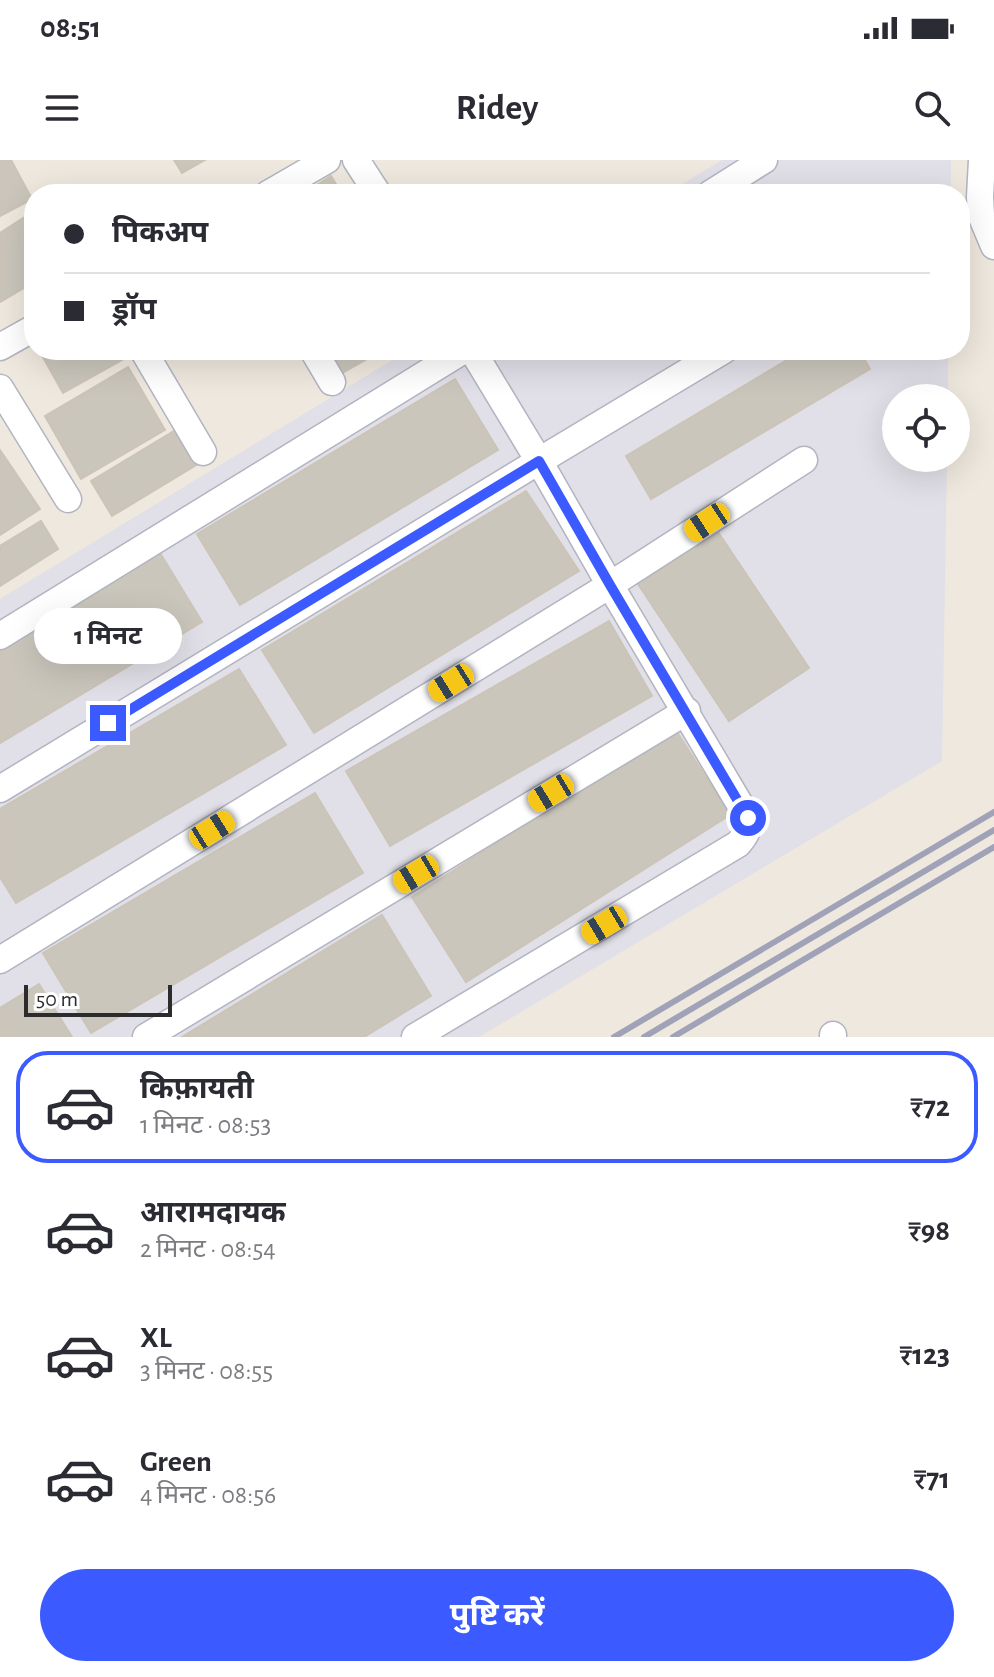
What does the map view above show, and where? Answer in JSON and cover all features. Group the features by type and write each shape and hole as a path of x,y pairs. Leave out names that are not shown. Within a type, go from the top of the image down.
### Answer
{"street":[{"path":"285,184 327,160"},
{"path":"356,160 372,184"},
{"path":"726,184 764,160"},
{"path":"982,160 981,215 994,246"},
{"path":"0,347 24,334"},
{"path":"149,360 203,452"},
{"path":"319,360 332,382"},
{"path":"0,636 448,360"},
{"path":"415,1037 738,844 749,827 748,818 687,711 478,360"},
{"path":"0,789 707,360"},
{"path":"0,388 68,499"},
{"path":"0,960 610,585 804,460"},
{"path":"146,1037 687,711"}],"shaded area":[{"path":"722,160 951,160 951,184 682,184"},
{"path":"393,360 948,360 948,384 882,384 882,472 947,472 942,761 479,1037 0,1037 0,599"}],"building":[{"path":"0,160 11,160 24,184 24,203 0,216"},
{"path":"174,160 205,160 182,173"},
{"path":"331,176 336,184 319,184"},
{"path":"24,218 24,288 0,302 0,233"},
{"path":"45,360 122,360 63,393"},
{"path":"328,360 365,360 337,376"},
{"path":"787,360 865,360 870,369 651,499 626,456"},
{"path":"128,367 165,430 81,479 45,416"},
{"path":"455,379 498,450 240,605 197,534"},
{"path":"182,426 203,461 112,516 91,481"},
{"path":"0,450 40,509 0,535"},
{"path":"526,491 579,571 314,733 262,650"},
{"path":"41,521 58,549 0,586 0,546"},
{"path":"718,532 809,668 729,721 638,584"},
{"path":"160,553 202,622 0,743 0,648"},
{"path":"609,621 652,696 390,846 346,771"},
{"path":"239,669 286,745 16,903 0,877 0,809"},
{"path":"675,729 730,815 466,982 412,897"},
{"path":"315,793 363,873 91,1033 43,953"},
{"path":"382,915 431,996 364,1037 182,1037"},
{"path":"39,984 72,1037 0,1037 0,1008"}],"railway":[{"path":"614,1037 994,812"},
{"path":"644,1037 994,830"},
{"path":"673,1037 994,847"}],"route":[{"path":"108,723 539,461 748,818"}]}
